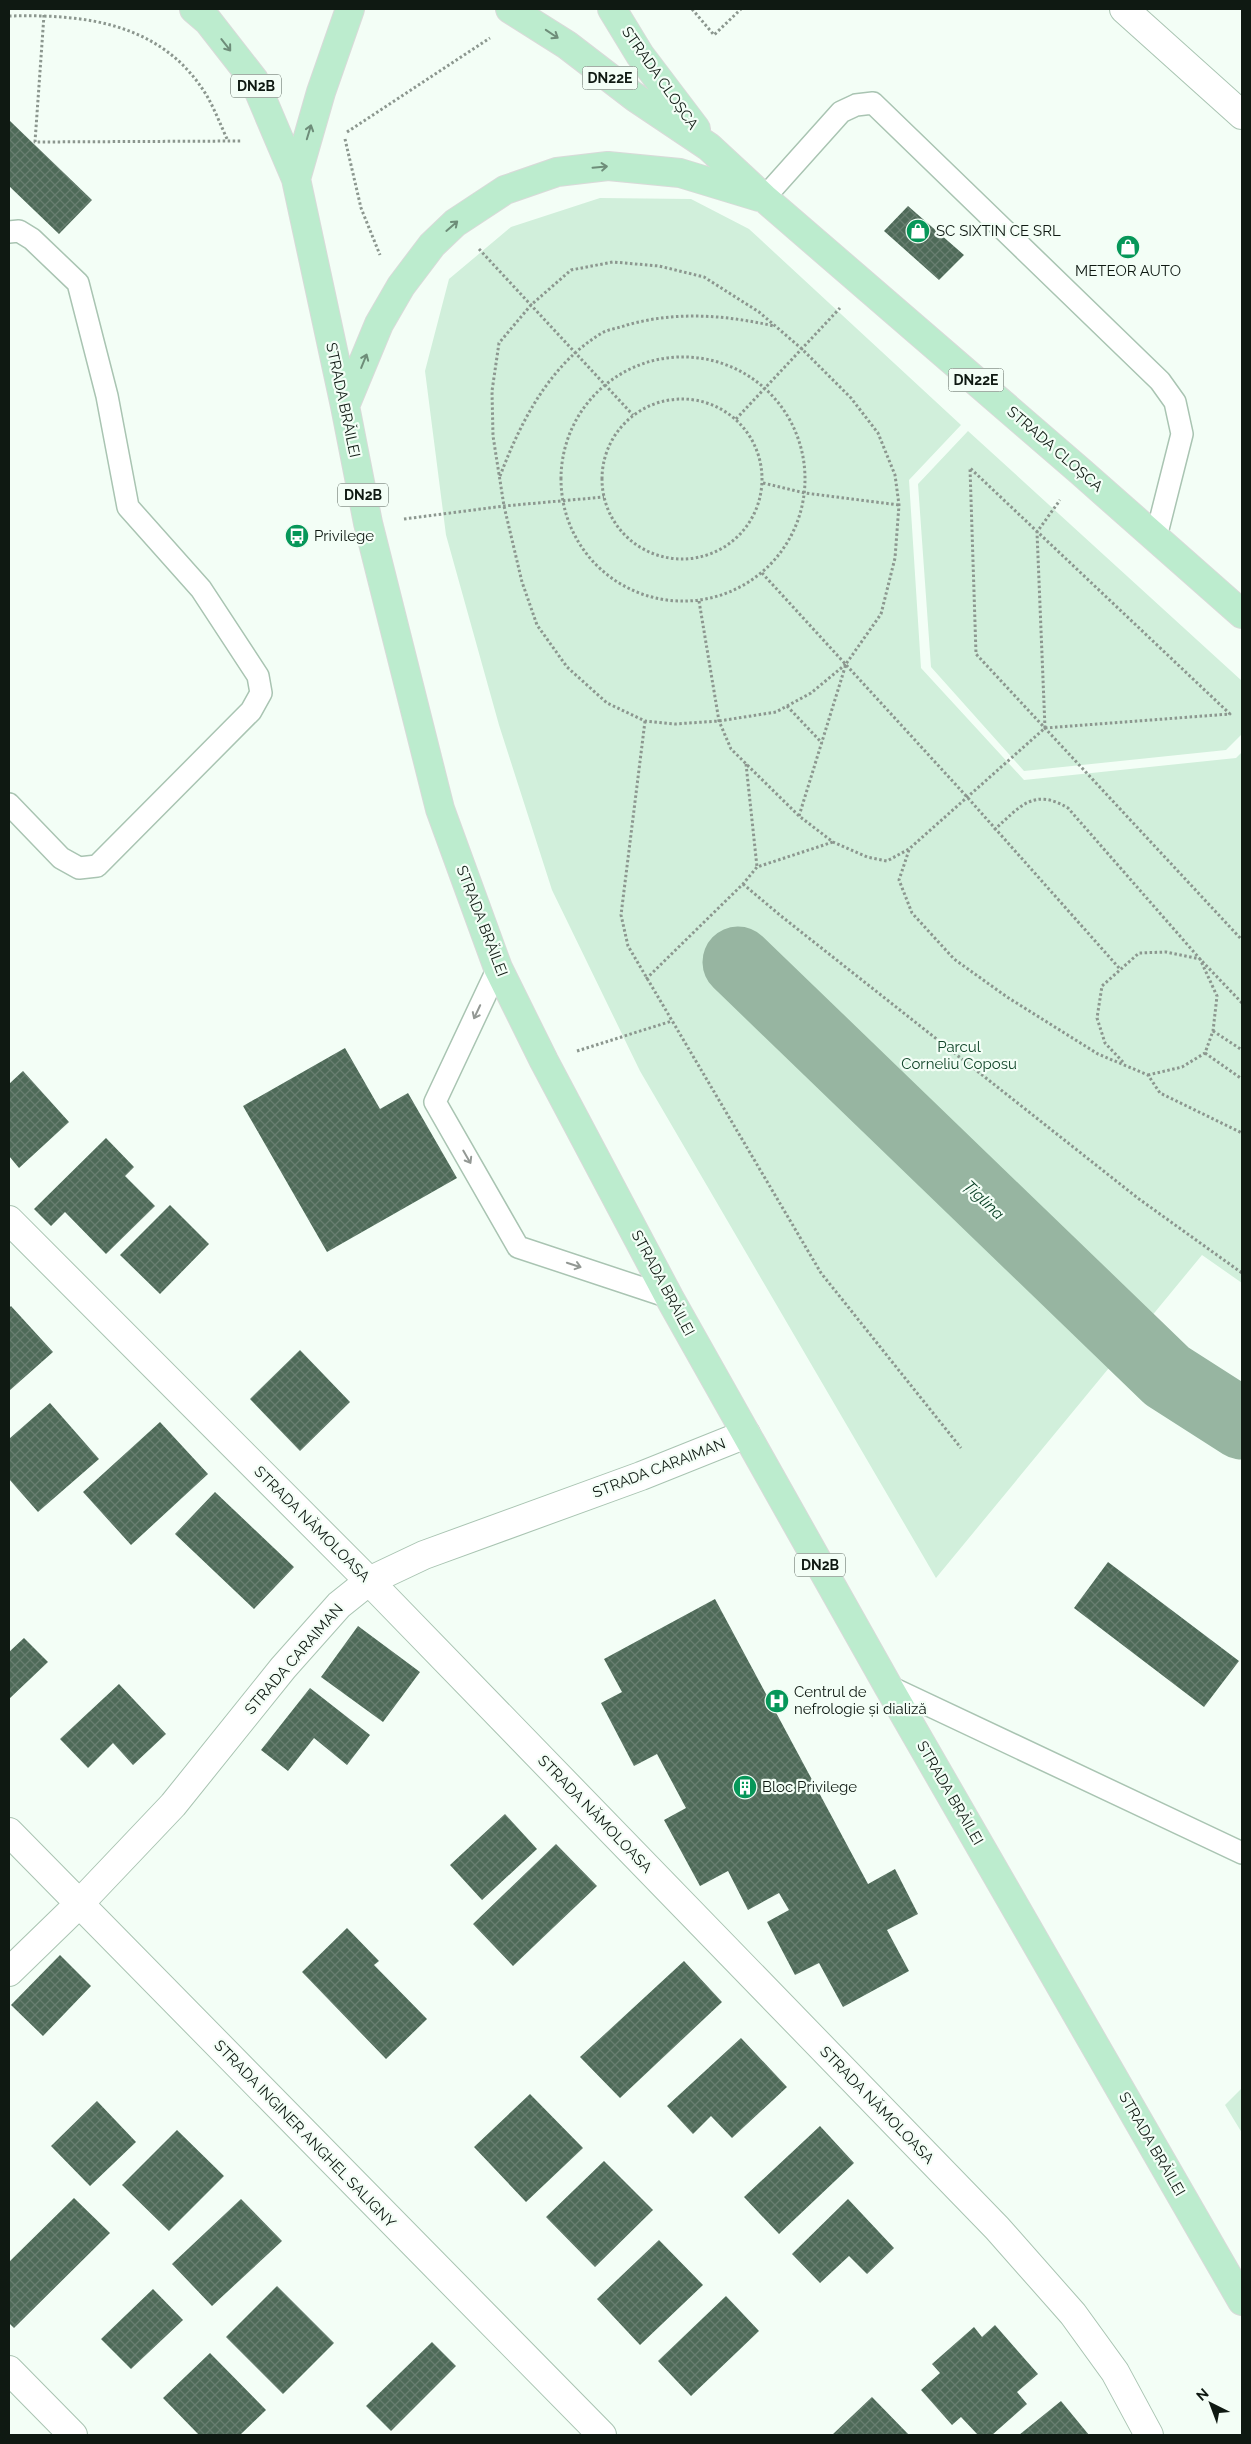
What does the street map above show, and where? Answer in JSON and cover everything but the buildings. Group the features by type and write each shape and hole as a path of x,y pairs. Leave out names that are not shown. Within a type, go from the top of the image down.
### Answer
{"main road":[{"name":"DN2B","path":"194,9 208,21 254,80 296,179"},
{"name":"DN2B","path":"296,179 350,9"},
{"name":"STRADA CLOȘCA","path":"612,9 640,55 709,147"},
{"name":"STRADA CLOȘCA","path":"517,12 567,45 636,98 709,147 764,198 1156,537 1242,614"},
{"path":"345,406 379,324 402,286 432,246 455,223 505,190 557,172 608,166 680,173 764,198"},
{"name":"STRADA BRĂILEI","path":"296,179 368,523 440,809 498,968 544,1061 669,1297 888,1686 1242,2301"}],"street":[{"path":"1124,9 1242,115"},
{"name":"STRADA NĂMOLOASA","path":"9,1220 369,1581 997,2228 1073,2314 1115,2372 1149,2435"},
{"name":"STRADA CARAIMAN","path":"9,1972 79,1904 173,1805 283,1668 339,1605 369,1581 424,1555 616,1486 746,1434"},
{"name":"STRADA INGINER ANGHEL SALIGNY","path":"9,1832 602,2435"},
{"path":"9,2370 73,2435"}],"lane":[{"path":"764,198 842,112 856,106 873,104 1160,381 1174,402 1182,434 1156,537"},
{"path":"9,232 19,231 32,239 78,283 107,396 128,507 201,589 258,676 261,693 251,711 97,866 79,868 61,858 9,804"},
{"path":"498,968 435,1102 518,1247 669,1297"},
{"path":"888,1686 1242,1853"}],"path":[{"path":"692,9 714,35 741,9"},
{"path":"402,286 379,255 367,224 344,134 517,12"},
{"path":"9,16 44,15 97,20 124,28 157,45 191,74 207,96 228,141"},
{"path":"44,15 35,142 280,141"},
{"path":"455,223 574,354 633,415"},
{"path":"613,262 650,265 704,277 758,312 802,349 851,398 878,433 895,475 899,505 895,558 881,614 846,664 811,694 776,712 719,721 675,724 645,721 606,703 567,667 537,625 522,582 504,506 493,436 492,391 499,343 531,305 571,270 613,262"},
{"path":"500,476 515,436 536,399 574,354 603,332 653,318 701,315 747,320 774,326"},
{"path":"736,419 832,316"},
{"path":"668,358 704,358 736,368 765,388 789,418 800,445 803,454 805,492 794,530 783,550 762,573 732,592 699,602 661,601 625,589 596,566 573,536 561,500 560,468 568,436 583,408 605,384 635,366 668,358"},
{"path":"686,398 713,404 736,419 751,437 760,459 763,482 758,508 745,530 725,547 702,557 676,559 652,553 629,540 613,520 604,497 602,474 607,452 618,432 633,415 658,402 686,398"},
{"path":"699,602 719,721 731,749 799,816 833,842 866,857 887,861 909,849 1045,728 1230,714 970,468 976,654 1045,728 1242,940"},
{"path":"1045,728 1037,532 1080,471"},
{"path":"763,482 805,492 899,505"},
{"path":"368,523 504,506 604,497"},
{"path":"762,573 968,798 994,830 1120,969"},
{"path":"799,816 823,744 846,664"},
{"path":"787,706 823,744"},
{"path":"645,721 621,915 628,946 821,1273 961,1448"},
{"path":"746,764 756,867"},
{"path":"994,830 1024,803 1038,799 1054,800 1068,808 1200,960 1242,1003"},
{"path":"646,979 743,884 756,867 833,842"},
{"path":"909,849 899,880 912,913 954,959 1007,997 1098,1054 1148,1075 1160,1093 1242,1133"},
{"path":"743,884 1139,1199 1242,1273"},
{"path":"1125,1064 1105,1043 1097,1018 1102,986 1139,953 1166,952 1200,960"},
{"path":"1148,1075 1182,1067 1205,1053 1213,1031 1218,996 1200,960"},
{"path":"544,1061 672,1020"},
{"path":"1213,1031 1242,1050"},
{"path":"1205,1053 1242,1078"}],"green space":[{"name":"Parcul Corneliu Coposu","path":"600,198 691,199 749,229 961,425 909,480 921,668 1024,780 1236,758 1242,752 1242,1283 1202,1255 936,1578 640,1071 552,890 499,725 446,535 425,371 449,279 511,227"},
{"path":"968,431 1242,681 1242,734 1226,750 1024,771 931,667 918,484"},
{"path":"1242,2088 1242,2133 1225,2105"}],"waterway":[{"name":"Țiglina","path":"738,962 1167,1376 1242,1424"}],"place":[{"name":"SC SIXTIN CE SRL","path":"918,231"},
{"name":"METEOR AUTO","path":"1128,247"},
{"name":"Privilege","path":"297,536"},
{"name":"Centrul de nefrologie și dializă","path":"777,1701"},
{"name":"Bloc Privilege","path":"745,1787"}]}
